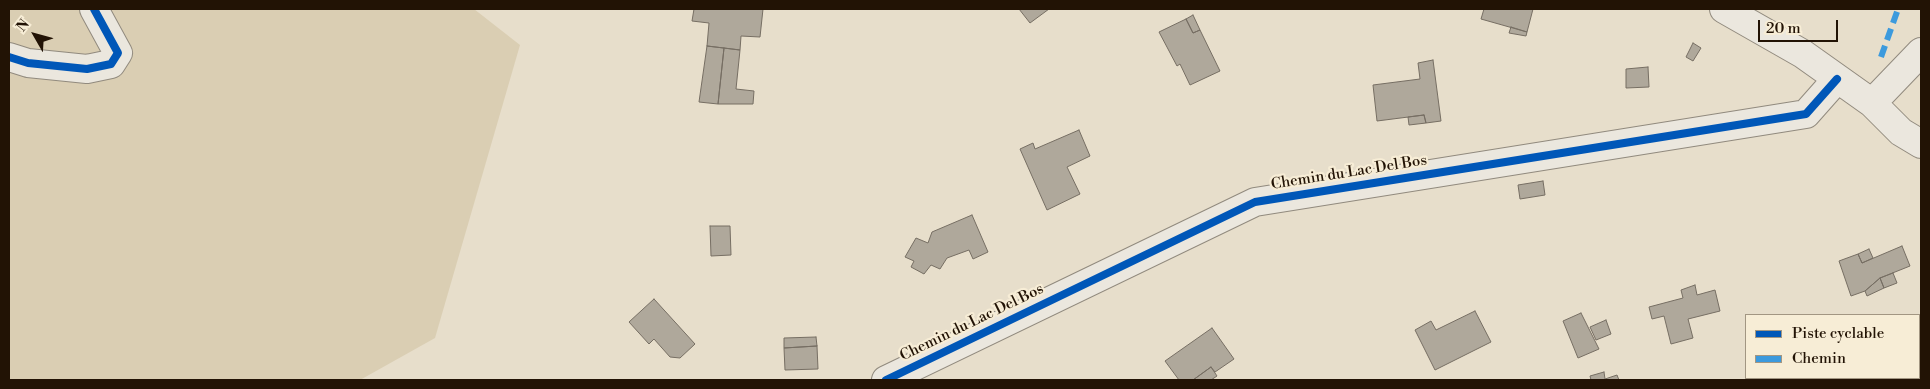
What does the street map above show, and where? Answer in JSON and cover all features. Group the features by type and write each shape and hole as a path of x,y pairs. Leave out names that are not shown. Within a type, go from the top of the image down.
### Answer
{"street":[{"path":"9,57 28,63 87,70 111,64 118,52 94,9"},
{"path":"1724,9 1803,54 1872,103 1900,132 1921,144"},
{"path":"1872,103 1921,52"},
{"name":"Chemin du Lac Del Bos","path":"886,380 1255,202 1806,114 1837,79"}],"shaded area":[{"path":"9,9 474,9 520,45 435,338 360,380 9,380"}],"building":[{"path":"694,9 763,9 760,37 741,36 740,50 707,46 709,23 692,21"},
{"path":"1019,9 1049,9 1030,23"},
{"path":"1484,9 1533,9 1527,32 1481,19"},
{"path":"1193,15 1200,30 1193,33 1186,19"},
{"path":"1186,19 1193,33 1200,30 1220,71 1190,85 1180,64 1177,66 1159,32"},
{"path":"1511,27 1527,32 1526,36 1509,33"},
{"path":"1693,43 1701,48 1693,61 1686,57"},
{"path":"707,46 724,48 718,104 699,102"},
{"path":"724,48 740,50 736,89 754,91 753,104 718,104"},
{"path":"1433,60 1441,121 1426,123 1424,115 1377,121 1373,85 1420,79 1418,63"},
{"path":"1648,67 1649,87 1626,88 1626,69"},
{"path":"1424,115 1426,123 1409,125 1408,117"},
{"path":"1079,130 1090,156 1067,167 1080,194 1047,210 1020,149 1033,143 1035,149"},
{"path":"1543,181 1545,195 1520,199 1518,185"},
{"path":"972,215 988,252 973,259 969,250 947,258 940,269 931,265 924,274 911,267 914,261 905,257 916,238 928,243 932,232"},
{"path":"710,226 730,226 731,255 711,256"},
{"path":"1902,246 1910,266 1880,278 1865,291 1851,296 1839,261 1858,254 1862,263"},
{"path":"1869,249 1873,258 1862,263 1858,254"},
{"path":"1893,273 1897,283 1884,288 1880,278"},
{"path":"1880,278 1884,288 1867,296 1865,291"},
{"path":"1695,285 1697,295 1715,290 1720,311 1688,319 1693,338 1671,344 1664,316 1652,319 1649,307 1683,298 1681,290"},
{"path":"654,299 695,344 680,358 670,357 654,339 649,344 629,322"},
{"path":"1475,311 1491,342 1435,370 1415,330 1431,321 1436,330"},
{"path":"1581,313 1599,349 1578,358 1563,321"},
{"path":"1606,320 1611,334 1596,340 1590,327"},
{"path":"1212,328 1234,359 1215,372 1211,367 1193,380 1179,380 1165,361"},
{"path":"816,337 817,346 784,348 784,338"},
{"path":"817,346 818,369 785,370 784,348"},
{"path":"1211,367 1217,376 1211,380 1193,380"},
{"path":"1604,372 1605,379 1617,375 1619,380 1591,380 1590,376"}],"marked path":[{"path":"1881,57 1898,9"}],"cycle path":[{"path":"9,57 28,63 87,69 111,64 118,53 94,9"},
{"path":"886,380 1255,202 1806,114 1837,79"}]}
